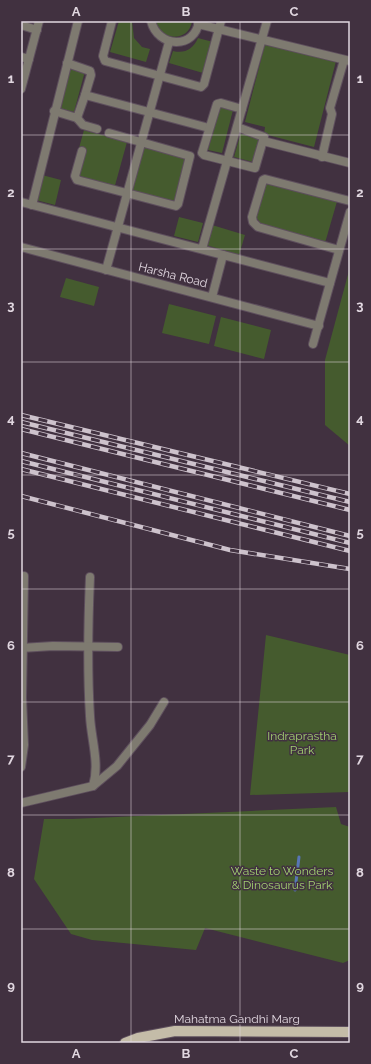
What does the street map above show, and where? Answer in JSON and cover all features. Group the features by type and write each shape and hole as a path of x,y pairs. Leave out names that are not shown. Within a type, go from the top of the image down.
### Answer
{"main road":[{"name":"Mahatma Gandhi Marg","path":"125,1043 138,1038 175,1031 350,1032"}],"street":[{"path":"21,88 25,58 37,30 39,21"},
{"path":"32,205 54,111 78,21"},
{"path":"112,21 103,59 203,87 220,24"},
{"path":"151,21 156,34 169,42 184,40 191,36 199,22 220,24 262,38 347,60 330,108 332,114 322,157"},
{"path":"202,249 267,21"},
{"path":"21,25 37,30"},
{"path":"106,270 169,42"},
{"path":"67,63 90,71 91,75 77,118"},
{"path":"84,98 104,105"},
{"path":"84,98 209,128"},
{"path":"242,109 218,103 202,154 255,168 260,171 263,180 252,217 255,225 339,250"},
{"path":"54,111 77,118 83,125 97,129"},
{"path":"237,127 264,136 255,168"},
{"path":"82,151 75,178 176,206 190,160 188,154 110,133"},
{"path":"263,141 350,164"},
{"path":"263,180 276,181 350,201"},
{"path":"22,205 32,205 330,283"},
{"path":"313,344 350,212"},
{"name":"Harsha Road","path":"21,247 319,326"},
{"path":"212,297 223,255"},
{"path":"21,767 24,745 22,648 24,576"},
{"path":"90,577 87,647 90,718 96,776 94,786"},
{"path":"22,648 53,646 118,646"},
{"path":"21,803 94,786 117,766 150,725 164,702"}],"green space":[{"path":"119,21 132,21 134,38 142,47 150,49 146,62 110,52"},
{"path":"155,21 192,21 190,28 186,33 174,37 162,33"},
{"path":"198,38 213,42 203,73 169,63 173,51 181,52 188,50 194,45"},
{"path":"265,44 336,61 314,147 264,134 265,127 245,122"},
{"path":"69,67 85,71 74,112 58,108"},
{"path":"220,107 233,110 222,153 208,150"},
{"path":"84,130 127,142 114,189 71,177"},
{"path":"241,132 260,137 253,162 234,157"},
{"path":"145,145 188,157 175,204 132,192"},
{"path":"42,175 61,180 55,205 36,200"},
{"path":"270,180 338,198 325,243 261,224 251,210 256,189 260,183"},
{"path":"179,217 203,223 198,242 174,236"},
{"path":"212,225 245,235 239,255 206,245"},
{"path":"350,267 350,446 325,425 325,360"},
{"path":"66,278 99,287 94,306 60,297"},
{"path":"169,304 216,316 209,344 162,333"},
{"path":"221,317 271,330 264,359 214,346"},
{"name":"Indraprastha Park","path":"266,635 350,655 350,792 250,795"},
{"name":"Waste to Wonders & Dinosaurus Park","path":"336,807 341,824 350,827 350,960 343,963 205,928 196,950 92,940 71,934 34,879 44,819"}],"waterway":[{"path":"295,890 299,857"}],"railway":[{"path":"21,415 350,494"},
{"path":"21,422 350,502"},
{"path":"21,429 350,510"},
{"path":"21,453 350,536"},
{"path":"21,461 350,543"},
{"path":"21,469 350,551"},
{"path":"21,496 230,550 350,569"}]}
